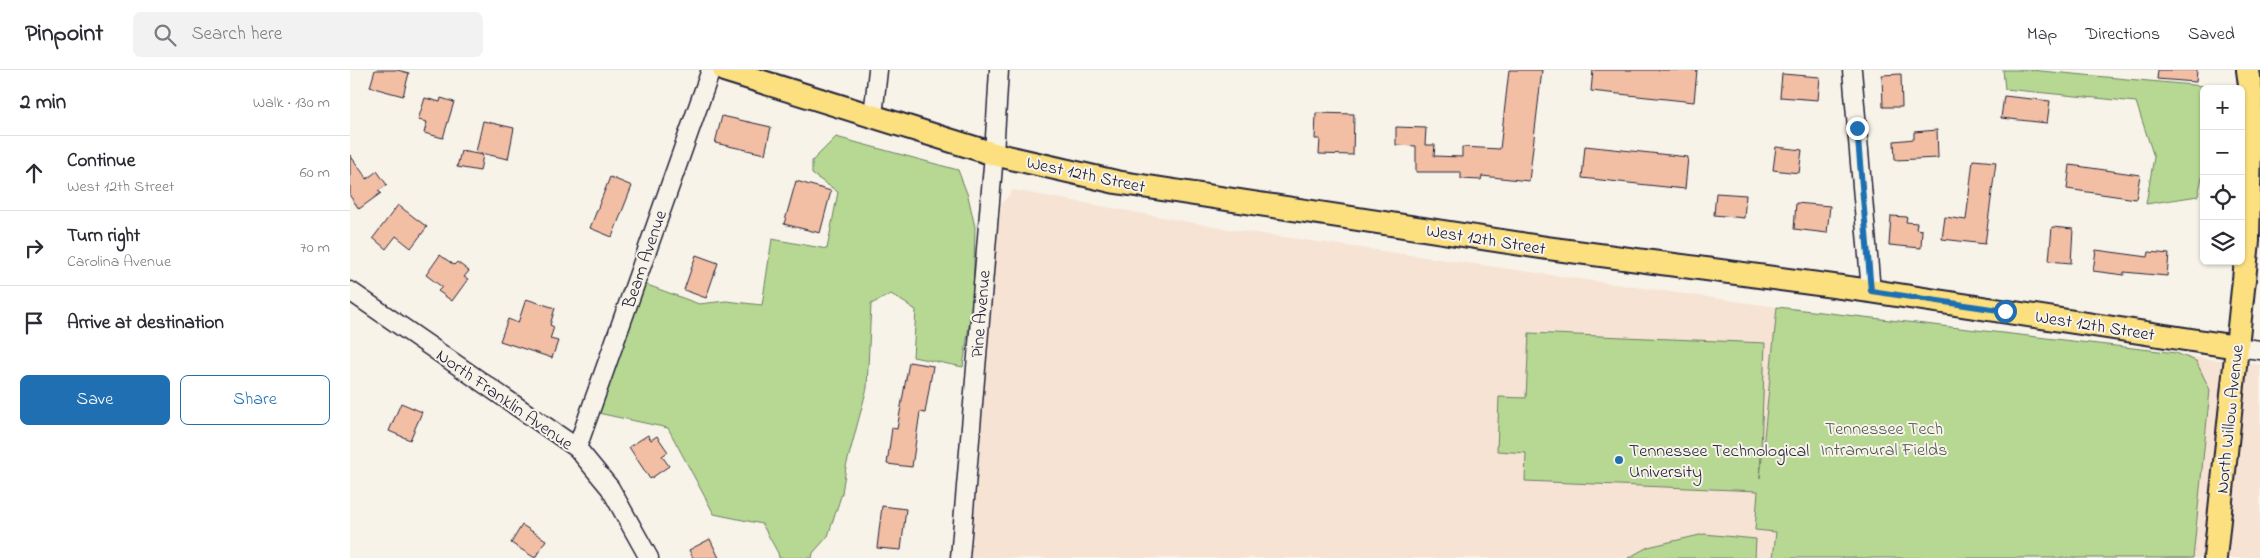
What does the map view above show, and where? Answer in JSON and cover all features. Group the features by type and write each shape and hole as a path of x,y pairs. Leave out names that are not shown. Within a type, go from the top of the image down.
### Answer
{"main road":[{"name":"West 12th Street","path":"724,70 994,154 1116,182 1547,248 1871,291 2237,347"},
{"name":"North Willow Avenue","path":"2215,558 2248,241 2251,100 2248,70"}],"street":[{"name":"Beam Avenue","path":"577,448 711,70"},
{"path":"873,116 878,70"},
{"name":"Pine Avenue","path":"960,558 994,154 999,70"},
{"path":"1852,70 1871,291"},
{"name":"North Franklin Avenue","path":"350,291 577,448 610,488 649,558"},
{"name":"West 12th Street","path":"2237,347 2260,350"}],"shaded area":[{"name":"Tennessee Technological University","path":"1013,190 1227,229 1777,307 2260,365 2260,558 971,558 997,232 1002,203"}],"green space":[{"path":"2003,70 2030,70 2200,86 2200,187 2198,196 2146,204 2154,157 2136,102 2005,89"},
{"path":"836,137 958,170 968,196 975,227 973,298 963,367 913,357 916,310 891,294 871,304 867,388 846,467 842,493 828,536 813,553 812,558 779,558 762,524 714,514 668,428 598,413 642,283 699,304 726,301 762,305 772,239 827,249 838,192 812,174 812,161"},
{"name":"Tennessee Tech Intramural Fields","path":"1777,307 2176,353 2196,361 2210,390 2193,558 1773,558 1776,532 1755,530 1758,491 1525,481 1526,453 1497,451 1499,397 1526,398 1529,333 1765,343 1760,478"},
{"path":"1704,534 1756,539 1755,558 1628,558 1648,547"}],"building":[{"path":"375,70 397,70 409,73 403,96 370,87"},
{"path":"1509,70 1542,70 1529,181 1482,176 1481,180 1461,179 1461,172 1416,172 1416,146 1396,145 1396,127 1426,128 1425,145 1435,145 1434,156 1462,157 1462,147 1500,149"},
{"path":"1593,70 1697,70 1694,102 1591,91"},
{"path":"2158,70 2197,70 2196,82 2157,79"},
{"path":"1782,74 1820,77 1818,100 1780,97"},
{"path":"1901,74 1902,107 1883,107 1882,75"},
{"path":"2004,96 2050,101 2047,123 2001,118"},
{"path":"425,98 440,102 441,98 454,102 443,138 424,133 427,122 418,120"},
{"path":"1316,113 1354,114 1353,155 1319,154 1320,139 1315,139"},
{"path":"722,116 771,127 765,154 715,143"},
{"path":"483,121 514,128 508,159 476,152"},
{"path":"1937,130 1938,158 1895,160 1894,141 1914,139 1914,132"},
{"path":"1585,146 1688,157 1685,189 1582,178"},
{"path":"1776,147 1802,150 1799,173 1773,170"},
{"path":"461,151 483,155 480,171 457,167"},
{"path":"350,155 367,179 377,171 387,185 378,191 381,193 359,209 350,196"},
{"path":"1973,160 1996,162 1985,244 1942,239 1945,217 1966,220"},
{"path":"2070,165 2140,175 2136,199 2067,189"},
{"path":"610,177 632,186 612,237 590,228"},
{"path":"796,181 831,191 820,233 784,224"},
{"path":"1716,193 1746,195 1744,218 1714,215"},
{"path":"1796,203 1830,206 1827,233 1794,229"},
{"path":"398,205 427,227 411,248 396,236 386,249 373,238"},
{"path":"1891,216 1907,217 1906,222 1917,223 1916,229 1922,230 1921,248 1889,245"},
{"path":"2052,227 2073,229 2071,263 2049,261"},
{"path":"2096,250 2148,257 2149,252 2169,254 2167,276 2124,272 2124,275 2093,271"},
{"path":"440,255 454,265 457,262 469,271 464,277 468,279 452,301 438,291 442,287 426,275"},
{"path":"696,255 718,263 706,298 684,290"},
{"path":"526,299 555,308 550,325 554,327 550,339 558,341 552,358 500,341 508,319 518,323"},
{"path":"909,362 933,366 925,413 920,412 912,467 887,464 892,428 897,429"},
{"path":"401,403 422,412 410,440 389,431"},
{"path":"648,435 651,440 657,436 668,452 662,456 669,466 650,479 629,447"},
{"path":"882,506 906,509 901,550 877,548"},
{"path":"522,525 546,540 535,558 511,543"},
{"path":"710,539 719,558 693,558 689,550"}],"place":[{"name":"Tennessee Technological University","path":"1619,460"}],"route":[{"path":"1857,128 1871,291 2005,311"}]}
